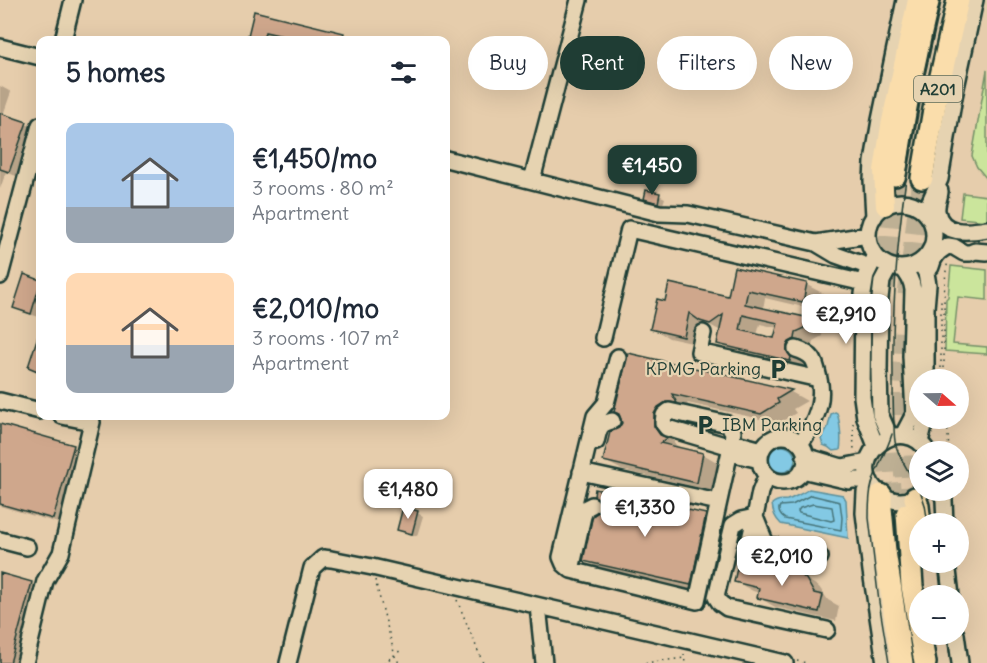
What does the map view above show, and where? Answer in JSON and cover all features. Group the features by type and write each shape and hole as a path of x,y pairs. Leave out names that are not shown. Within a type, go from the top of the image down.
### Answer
{"highway":[{"name":"A201","path":"895,175 912,77 929,0"},
{"name":"A201","path":"931,179 936,98 958,0"},
{"path":"871,489 881,508 902,663"},
{"path":"911,508 912,585"},
{"path":"911,508 900,587 914,663"},
{"path":"922,645 925,663"},
{"path":"933,645 936,663"}],"main road":[{"path":"879,212 888,137 917,0"}],"street":[{"path":"64,36 73,0"},
{"path":"532,180 579,0"},
{"path":"879,212 872,180 873,162 905,0"},
{"path":"925,212 932,194 931,179 954,98 975,0"},
{"path":"0,47 36,56"},
{"path":"0,276 5,235 36,158"},
{"path":"450,160 659,213 688,214 816,243 836,255 885,265 908,274 912,281 913,291 911,356 914,408 912,420 896,436 876,446 861,464 842,467 803,457"},
{"path":"931,179 940,194 937,211 942,222 955,231 970,232 987,229"},
{"path":"909,441 896,436 880,414 881,291 885,265 869,243 868,235 870,225 879,212 893,203 909,203 918,207 925,212 933,227 933,243 925,256 928,285"},
{"path":"603,338 629,229 864,283"},
{"path":"816,243 868,235"},
{"path":"876,446 865,418 862,397 864,283 885,265 916,265 939,243 946,241 981,252"},
{"path":"926,369 928,285 933,259 948,246 964,253 981,252"},
{"path":"703,333 699,352 819,379"},
{"path":"796,349 812,356 815,363 821,392 818,409 810,430 803,457 798,476 784,482 777,481 770,478 764,471 761,455 766,444 777,437 784,436 791,438 803,457 857,487 871,489 895,501 905,501 911,508"},
{"path":"585,473 595,416 606,403 618,357"},
{"path":"0,401 36,410"},
{"path":"25,663 45,581 61,553 92,422 82,420"},
{"path":"612,421 605,422 599,428 561,557 564,564 571,570 698,601 731,448 761,455"},
{"path":"861,464 871,489 864,513 885,663"},
{"path":"585,473 718,502"},
{"path":"745,562 760,492 764,482 770,478"},
{"path":"571,570 583,516 586,508 592,505"},
{"path":"755,517 766,544 820,556"},
{"path":"755,517 741,520 733,525 716,597 727,608 827,630"},
{"path":"0,540 27,547"},
{"path":"288,663 312,568 324,558 372,567 785,663"},
{"path":"538,606 544,663"},
{"path":"958,645 960,663"}],"path":[{"path":"942,369 944,295 951,246"},
{"path":"941,298 941,369"},
{"path":"808,325 849,331"},
{"path":"853,422 861,464"},
{"path":"372,567 395,656 399,663"},
{"path":"451,585 483,663"},
{"path":"384,663 401,650"},
{"path":"474,656 479,653"},
{"path":"645,663 684,658"}],"green space":[{"path":"987,70 987,179 977,167 972,156"},
{"path":"963,193 987,196 987,221 960,218"},
{"path":"951,266 987,270 987,300 958,297 953,344 987,347 987,354 945,351 946,299"},
{"path":"779,442 784,442 799,452 799,467 793,475 777,476 771,471 766,464 765,456 769,449","holes":["777,447 789,447 795,453 782,473 774,470 771,453"]}],"water":[{"path":"835,412 839,421 841,446 840,450 833,451 823,445 821,439 828,427 831,414"},
{"path":"782,446 791,450 795,459 791,468 782,472 773,468 769,459 773,450"},
{"path":"809,489 843,495 846,500 848,538 779,522 772,504"}],"building":[{"path":"254,11 344,33 343,36 283,36 265,32 264,36 248,36"},
{"path":"0,113 27,122 9,172 0,169"},
{"path":"646,190 660,193 658,203 644,199"},
{"path":"734,267 807,283 803,302 748,290 745,304 805,317 805,326 796,332 795,339 787,346 790,361 717,344 723,315 710,324 700,321 689,313 684,337 650,329 657,299 665,301 669,283 728,296","holes":["743,315 778,323 774,338 740,330"]},
{"path":"24,274 36,278 36,297 31,314 13,308"},
{"path":"36,342 36,370 28,367"},
{"path":"628,353 792,390 777,399 779,403 761,414 672,394 677,403 666,402 658,407 654,414 654,426 660,435 668,438 660,443 703,453 697,483 603,461 610,432 619,428 622,423 619,414 614,412"},
{"path":"0,424 74,445 53,519 0,504"},
{"path":"595,489 706,514 691,585 583,561 592,519 602,506 600,500 594,496"},
{"path":"403,507 418,511 412,534 397,530"},
{"path":"773,567 794,569 806,579 814,593 823,595 819,612 757,598 759,588 734,582 737,568 743,572 752,568 764,571"},
{"path":"0,573 32,582 10,663 0,663"}],"tunnel":[{"path":"884,288 895,175"},
{"path":"908,295 922,178"},
{"path":"905,332 902,436 907,514"},
{"path":"885,421 892,515"}],"tram line":[{"path":"909,473 895,441 893,398 895,279 912,138 940,0"},
{"path":"889,663 879,602 869,509 872,484 892,434"},
{"path":"924,501 926,513"},
{"path":"940,573 942,585"},
{"path":"949,645 951,663"}],"place":[{"name":"KPMG Parking","path":"778,369"},
{"name":"IBM Parking","path":"705,425"}]}
